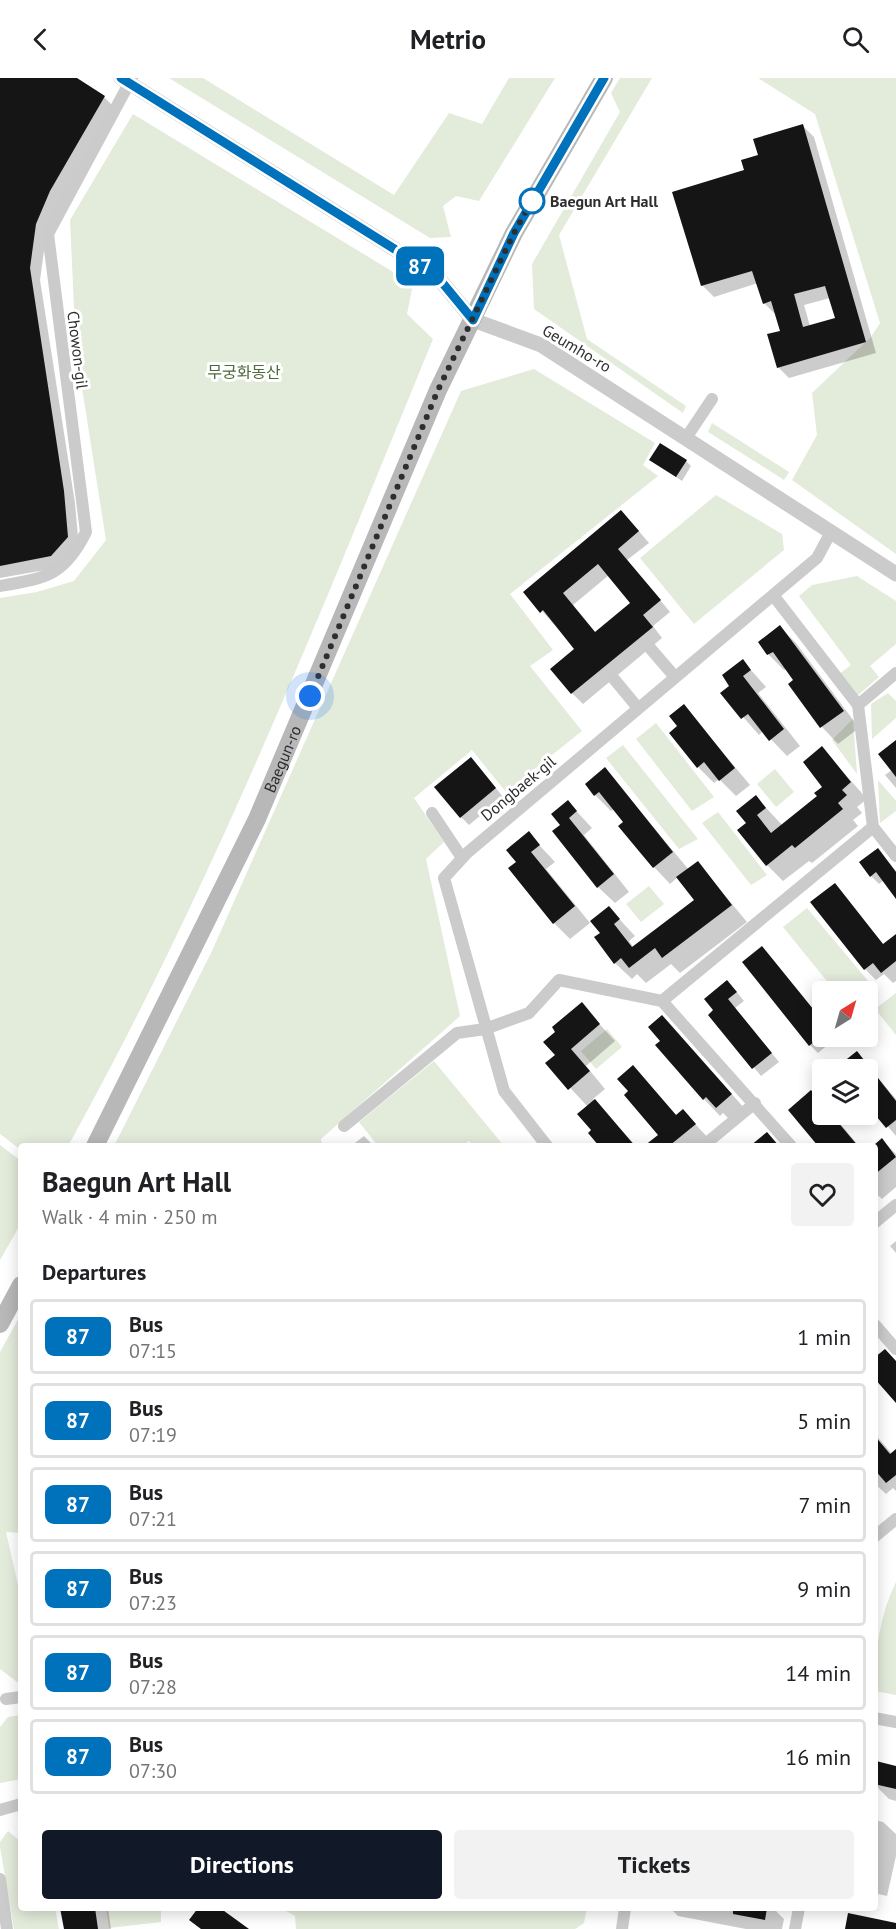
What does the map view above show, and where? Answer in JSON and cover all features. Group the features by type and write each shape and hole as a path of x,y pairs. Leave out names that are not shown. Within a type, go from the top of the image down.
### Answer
{"main road":[{"name":"Baegun-ro","path":"96,1143 257,819 434,400 514,233 604,78"},
{"path":"0,1324 18,1291"}],"street":[{"path":"127,80 436,275 473,320"},
{"name":"Chowon-gil","path":"0,586 38,580 66,565 86,532 48,234 127,80"},
{"name":"Geumho-ro","path":"473,320 541,345 896,574"},
{"path":"686,438 712,399"},
{"name":"Dongbaek-gil","path":"545,1143 504,1091 444,878 462,858 817,558 831,532"},
{"path":"773,595 858,705 873,827 896,856"},
{"path":"650,648 675,677"},
{"path":"858,705 896,673"},
{"path":"614,680 638,708"},
{"path":"432,813 462,858"},
{"path":"662,1001 873,827"},
{"path":"344,1126 457,1033 485,1029 529,1013 559,980 662,1001 788,1143"},
{"path":"707,1143 755,1103"},
{"path":"878,1220 896,1204"},
{"path":"878,1328 896,1349"},
{"path":"878,1533 896,1519"},
{"path":"6,1699 18,1697"},
{"path":"878,1719 896,1722"},
{"path":"0,1810 18,1805"},
{"path":"0,1879 7,1929"},
{"path":"622,1929 625,1911"},
{"path":"795,1929 798,1911"}],"green space":[{"path":"169,78 203,78 394,195 449,113 482,124 509,78 555,78 479,201 456,196 443,206 451,237 430,238"},
{"path":"620,78 652,78 559,235 587,339 686,406 683,413 534,309 532,264 620,112 611,93"},
{"path":"758,78 896,78 896,554 792,480 817,435 812,393 871,337 880,323 815,114"},
{"name":"무궁화동산","path":"133,114 413,284 407,314 433,339 262,748 170,949 120,1048 70,1143 18,1143 18,1148 0,1134 0,598 37,592 74,581 106,540 76,350 70,220"},
{"path":"534,369 655,443 643,465 658,476 510,594 553,650 530,666 582,731 506,792 472,750 414,798 444,842 426,859 460,1016 321,1139 322,1143 116,1143 212,951 461,391"},
{"path":"712,423 789,472 784,480 708,432"},
{"path":"716,495 782,534 784,550 694,624 640,558"},
{"path":"857,576 896,601 896,644 870,666 879,677 856,697 838,675 851,665 799,596 812,585"},
{"path":"888,693 896,701 896,718 872,739 871,704"},
{"path":"853,719 857,774 832,740"},
{"path":"656,723 714,797 692,811 636,739"},
{"path":"623,745 698,839 679,849 606,758"},
{"path":"775,769 794,792 776,807 757,784"},
{"path":"878,780 896,801 896,811 880,823"},
{"path":"718,812 767,875 751,885 702,823"},
{"path":"649,886 664,904 641,922 626,904"},
{"path":"807,908 868,981 827,981 783,927"},
{"path":"896,993 896,1035 878,1013 878,1007"},
{"path":"607,1029 622,1047 596,1069 581,1051"},
{"path":"434,1061 502,1143 471,1143 469,1141 467,1143 376,1143 359,1122"},
{"path":"0,1145 18,1159 18,1228 0,1260"},
{"path":"18,1319 18,1533 6,1532 18,1585 18,1683 0,1669 0,1352"},
{"path":"896,1582 896,1695 878,1692 878,1643 890,1594"},
{"path":"18,1715 18,1780 0,1783 0,1727 8,1717"},
{"path":"8,1831 18,1839 18,1911 56,1911 59,1929 14,1929 0,1842"},
{"path":"106,1911 161,1911 161,1922 109,1928"},
{"path":"286,1911 586,1911 584,1923 575,1929 296,1929 295,1916"}],"building":[{"path":"0,78 77,78 105,96 50,191 36,224 30,268 64,491 68,537 51,556 0,566"},
{"name":"Baegun Art Hall","path":"803,124 866,342 777,368 767,334 780,331 771,301 763,304 752,271 701,286 672,192 744,170 741,160 758,155 753,139","holes":["825,286 835,318 803,327 794,294"]},
{"path":"660,443 687,460 676,477 649,460"},
{"path":"621,510 639,531 618,549 661,600 643,615 653,627 571,694 550,669 574,649 543,610 540,613 523,592","holes":["598,564 630,603 595,632 563,593"]},
{"path":"780,625 844,711 820,728 788,684 793,680 773,652 767,655 758,642"},
{"path":"743,659 751,670 743,676 784,729 769,741 748,714 741,719 720,693 729,686 722,675"},
{"path":"684,704 735,768 719,781 704,762 697,768 669,733 677,726 669,716"},
{"path":"896,740 896,777 878,754"},
{"path":"822,746 851,782 842,790 847,795 838,803 843,809 795,848 792,845 766,866 737,830 746,823 736,811 756,795 766,808 757,815 771,833 817,796 814,793 822,787 803,762"},
{"path":"471,757 496,788 460,818 434,787"},
{"path":"605,767 673,852 653,868 618,826 623,822 599,792 594,796 585,784"},
{"path":"568,800 577,811 569,818 614,874 597,888 552,831 560,825 551,814"},
{"path":"529,831 540,845 531,852 575,906 553,924 508,868 516,862 506,850"},
{"path":"878,848 896,872 896,899 876,872 870,877 859,862"},
{"path":"698,861 732,905 662,958 655,948 629,968 621,958 614,964 594,937 600,933 590,921 609,906 620,919 614,924 632,947 694,900 676,877"},
{"path":"835,883 883,944 896,934 896,961 881,973 873,963 864,970 810,902"},
{"path":"762,946 812,1008 812,1043 809,1046 742,962"},
{"path":"727,980 737,992 728,999 772,1053 752,1069 708,1015 713,1010 704,999"},
{"path":"582,1002 600,1024 571,1049 590,1071 568,1090 545,1063 555,1055 543,1042 555,1032 552,1027"},
{"path":"662,1015 732,1094 716,1108 706,1097 703,1100 655,1045 660,1041 648,1027"},
{"path":"857,1051 863,1059 847,1059"},
{"path":"633,1065 676,1115 683,1109 696,1124 673,1143 648,1143 658,1135 624,1095 628,1091 617,1079"},
{"path":"878,1078 896,1101 896,1120 886,1128 878,1118"},
{"path":"811,1090 812,1125 840,1125 855,1143 816,1143 788,1110"},
{"path":"595,1099 632,1143 596,1143 588,1133 591,1130 577,1114"},
{"path":"767,1132 776,1143 754,1143"},
{"path":"882,1138 896,1157 878,1172 878,1143"},
{"path":"885,1349 896,1361 896,1403 878,1383 878,1355"},
{"path":"878,1440 890,1454 896,1449 896,1475 886,1483 878,1474"},
{"path":"878,1762 896,1766 896,1789 878,1785"},
{"path":"61,1911 95,1911 98,1929 64,1929"},
{"path":"196,1911 224,1911 249,1929 201,1929 189,1920"},
{"path":"733,1911 766,1911 765,1920 733,1914"},
{"path":"848,1913 896,1923 896,1929 845,1929"}],"bus line":[{"name":"87","path":"121,78 436,275 473,320 514,233 604,78"}],"place":[{"name":"Baegun Art Hall","path":"532,201"}],"route":[{"path":"310,696 438,390 514,233 535,195 532,201"}]}
